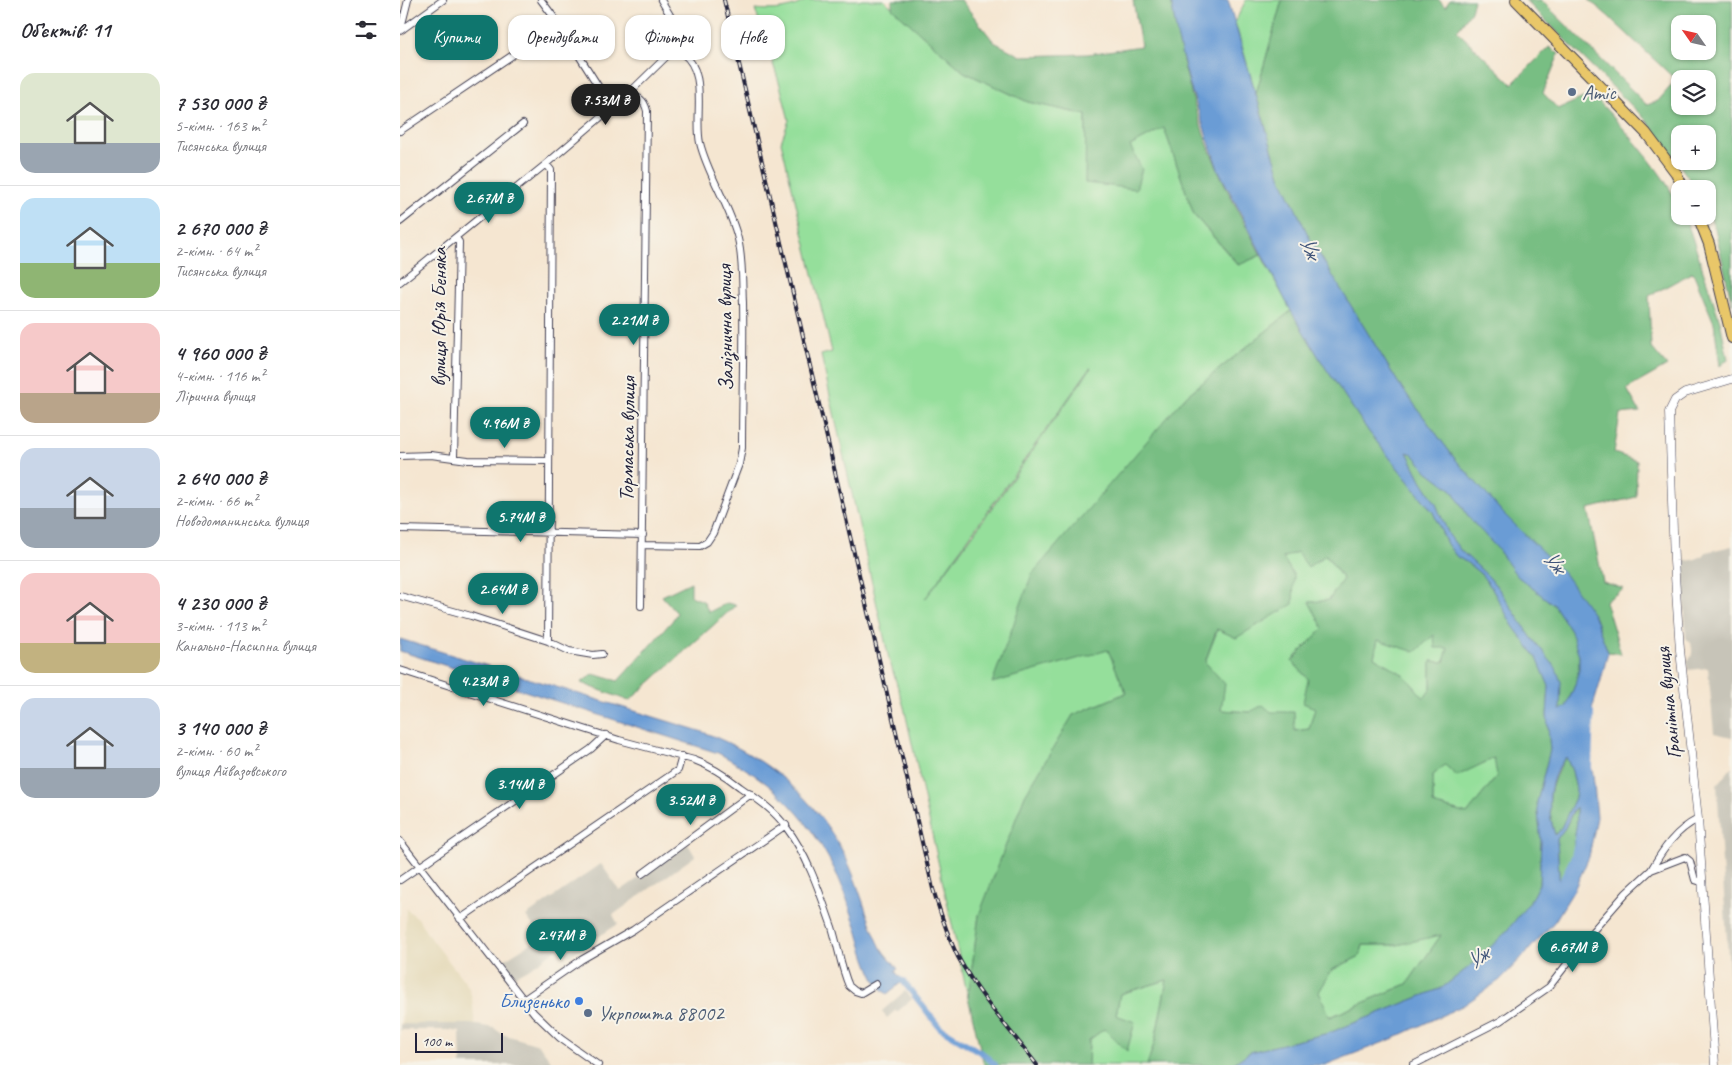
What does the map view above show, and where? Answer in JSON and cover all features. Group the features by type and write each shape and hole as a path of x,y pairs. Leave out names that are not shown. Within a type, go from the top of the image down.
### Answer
{"highway":[{"path":"1516,0 1646,133 1680,180"},
{"path":"1702,225 1709,244 1732,338"}],"street":[{"path":"402,30 408,0"},
{"path":"402,30 443,0"},
{"path":"541,0 552,15"},
{"name":"Залізнична вулиця","path":"661,0 670,15"},
{"path":"400,131 508,58"},
{"path":"582,60 612,108"},
{"path":"400,282 546,164 628,94 663,60"},
{"name":"Залізнична вулиця","path":"642,545 700,546 707,542 713,533 739,464 742,448 744,337 739,244 731,217 703,153 699,136 700,100 697,80 690,60"},
{"name":"Тормаська вулиця","path":"628,94 642,99 647,111 641,606"},
{"path":"400,222 486,152 524,124"},
{"path":"546,164 551,170 548,640"},
{"name":"вулиця Юрія Беняка","path":"454,457 459,242 456,238"},
{"name":"Гранітна вулиця","path":"1715,1065 1698,819 1680,650 1674,561 1669,412 1675,400 1685,393 1732,379"},
{"path":"400,456 431,455 468,460 549,461"},
{"path":"400,529 643,535"},
{"path":"400,596 548,640 569,651 593,655 602,654"},
{"path":"400,670 606,735 706,764 751,794 786,825 815,881 833,930 849,986 861,993 876,984"},
{"path":"400,880 591,749 606,735"},
{"path":"460,919 678,770 682,756"},
{"path":"642,874 751,794"},
{"path":"1413,1065 1500,1021 1549,987 1609,911 1651,870 1667,844 1679,832 1698,819"},
{"path":"523,1000 581,960 633,930 786,825"},
{"path":"400,841 523,1000 560,1038 598,1065"},
{"path":"1651,870 1685,857 1690,861 1695,880 1701,882"}],"shaded area":[{"path":"1732,546 1732,737 1714,733 1708,668 1688,670 1687,661 1692,656 1692,649 1691,643 1686,638 1683,563 1703,556 1706,552"},
{"path":"1732,767 1732,1017 1717,785"},
{"path":"688,844 695,856 613,915 618,924 569,956 561,946 532,967 514,977 502,961 541,937 526,916 601,864 620,891"},
{"path":"406,909 418,918 426,932 468,986 472,998 475,1025 402,1024"},
{"path":"905,991 912,999 887,1018 882,1011"},
{"path":"400,1024 470,1024 494,1028 502,1034 539,1045 554,1065 461,1065 460,1032 449,1030 400,1030"}],"green space":[{"path":"807,0 884,0 964,72 1028,102 1086,115 1086,183 1130,146 1164,127 1194,215 1238,265 1261,255 1291,311 1186,396 1108,649 1126,693 1073,715 979,915 968,997 904,707 889,659 821,355 832,352 781,142 789,120 772,60 785,60 785,15 757,15 755,9 782,9","holes":["1090,368 1091,368 974,533 925,599"]},
{"path":"892,0 961,0 994,42 1021,56 1088,54 1141,46 1133,0 1171,0 1184,64 1202,129 1223,181 1261,255 1239,265 1194,215 1164,128 1130,146 1142,169 1136,189 1085,183 1086,115 1028,102 964,72 892,8"},
{"path":"1246,0 1282,0 1256,94 1235,22"},
{"path":"1282,0 1439,0 1445,7 1450,0 1474,0 1471,11 1457,31 1512,84 1549,47 1559,54 1543,93 1558,109 1592,94 1658,171 1671,192 1671,225 1688,225 1689,228 1720,321 1728,359 1720,366 1714,323 1693,272 1649,296 1651,347 1667,366 1627,389 1640,412 1620,414 1614,453 1637,461 1636,497 1588,509 1603,582 1624,589 1605,601 1621,654 1608,652 1594,616 1455,459 1399,384 1310,239 1280,176 1256,94"},
{"path":"1525,0 1541,0 1647,105 1658,101 1671,86 1671,115 1716,115 1716,70 1671,70 1671,75 1589,0 1732,0 1732,304 1714,225 1716,225 1716,180 1690,180 1683,170 1716,170 1716,125 1671,125 1671,154 1646,120"},
{"path":"1291,311 1323,364 1369,432 1433,512 1447,544 1457,557 1481,574 1491,587 1513,626 1537,658 1549,686 1547,715 1550,750 1537,802 1541,842 1539,884 1529,903 1505,934 1474,963 1442,988 1329,1033 1250,1052 1231,1065 1147,1065 1155,1041 1167,980 1120,994 1116,1015 1135,1022 1127,1051 1104,1029 1089,1040 1088,1065 984,1065 968,997 979,915 1025,795 1073,715 1126,693 1108,650 992,683 1032,574 1186,396","holes":["1297,552 1308,567 1326,555 1343,579 1329,600 1309,602 1323,628 1292,661 1308,679 1303,703 1315,708 1309,729 1295,731 1294,712 1271,712 1263,705 1250,712 1221,710 1225,684 1205,662 1217,629 1236,638 1293,604 1294,576 1283,558","1434,635 1435,648 1448,648 1444,662 1431,661 1431,689 1424,698 1404,675 1374,657 1378,640 1415,652","1494,758 1497,776 1467,814 1433,804 1433,775 1445,765 1457,776","1441,935 1407,984 1330,1017 1319,992 1332,970 1360,956 1363,945 1397,945"]},
{"path":"1407,452 1413,454 1427,471 1452,490 1470,519 1497,548 1517,576 1554,605 1571,631 1579,655 1579,669 1566,707 1560,710 1544,653 1498,588 1461,551 1449,535 1435,502"},
{"path":"1297,552 1326,555 1343,579 1329,600 1323,628 1292,661 1308,679 1315,708 1309,729 1295,731 1250,712 1221,710 1205,662 1218,629 1294,576 1283,558"},
{"path":"691,582 691,596 703,601 709,612 727,603 736,605 629,701 581,683 593,674 618,681 677,613 662,596"},
{"path":"1434,635 1448,648 1444,662 1431,661 1431,689 1424,698 1404,675 1374,657 1378,639 1396,645"},
{"path":"1566,757 1572,771 1576,789 1575,798 1561,828 1555,835 1550,813 1550,794 1555,776"},
{"path":"1495,758 1497,776 1467,814 1433,804 1433,775 1445,765 1457,775"},
{"path":"1576,806 1575,860 1572,874 1565,889 1560,892 1557,839"},
{"path":"1442,934 1407,984 1330,1017 1318,993 1332,970 1360,956 1363,945 1397,945"},
{"path":"1167,980 1155,1041 1147,1065 1088,1065 1089,1040 1104,1029 1127,1051 1116,1015 1120,994"}],"water":[{"path":"1171,0 1228,0 1280,176 1310,239 1399,384 1455,459 1503,513 1564,573 1594,616 1608,652 1591,713 1586,746 1593,774 1597,817 1589,857 1574,890 1555,921 1500,980 1464,1005 1392,1039 1325,1065 1231,1065 1250,1052 1329,1033 1442,988 1474,963 1505,933 1529,903 1539,884 1541,842 1537,802 1550,750 1547,715 1549,686 1537,658 1513,626 1491,587 1481,574 1457,557 1447,544 1433,512 1369,432 1323,364 1291,311 1218,169 1190,86 1177,36","holes":["1407,452 1413,454 1427,471 1452,490 1470,519 1497,548 1517,576 1554,605 1571,631 1579,655 1579,669 1566,707 1560,710 1561,682 1556,668 1531,637 1498,588 1461,551 1449,535 1435,502","1566,757 1572,771 1576,789 1575,798 1561,828 1555,835 1550,815 1550,794 1555,775","1576,807 1575,860 1572,874 1565,889 1560,892 1557,839 1565,828"]},
{"path":"400,639 703,732 748,753 787,782 821,817 847,860 881,948 898,969 895,971 903,981 887,994 876,981 867,963 844,890 817,838 790,805 758,777 718,753 400,651"}],"waterway":[{"name":"Уж","path":"1587,766 1589,713"},
{"name":"Уж","path":"1554,902 1576,857 1578,847"},
{"path":"895,978 903,981 940,1028 985,1055 995,1065"}],"railway":[{"path":"724,0 933,889 950,940 966,971 985,999 1037,1065"}],"place":[{"name":"Amic","path":"1572,92"},
{"name":"Близенько","path":"579,1001"},
{"name":"Укрпошта 88002","path":"588,1013"}]}
